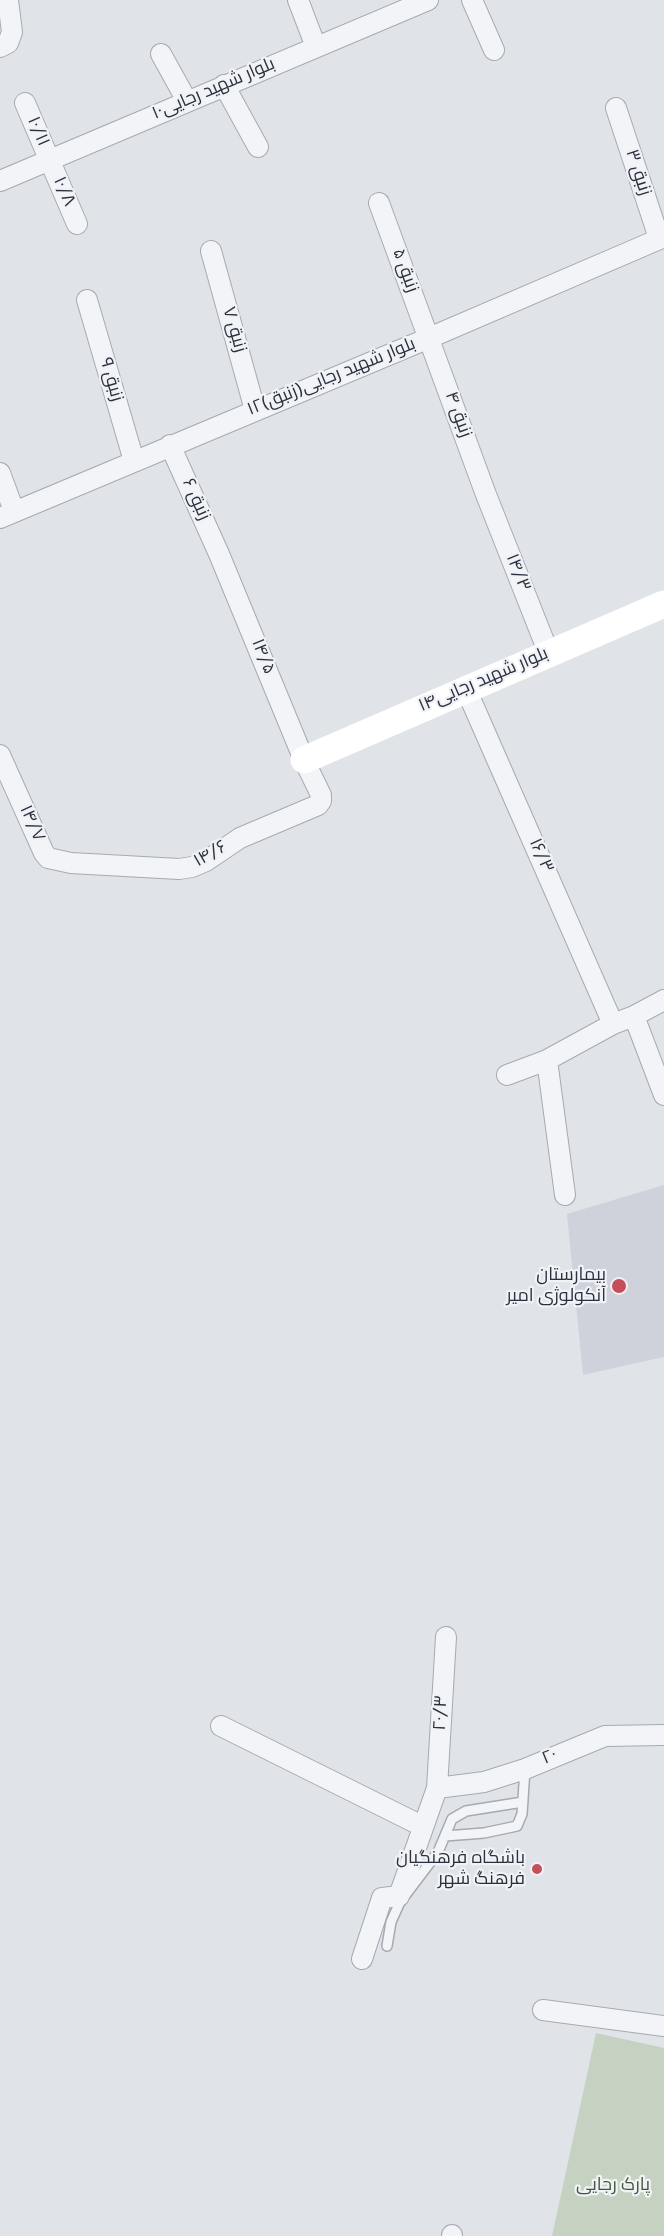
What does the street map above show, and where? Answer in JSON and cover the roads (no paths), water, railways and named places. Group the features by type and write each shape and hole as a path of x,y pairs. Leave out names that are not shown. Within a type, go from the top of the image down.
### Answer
{"street":[{"path":"0,46 8,42 12,32 8,0"},
{"path":"298,0 316,47"},
{"name":"بلوار شهید رجایی۱۰","path":"0,181 428,0"},
{"path":"472,0 494,50"},
{"path":"161,54 187,101"},
{"path":"224,85 258,147"},
{"name":"۱۰/۱۱","path":"25,103 49,160"},
{"name":"زنبق ۳","path":"616,108 661,238"},
{"name":"۱۰/۸","path":"49,160 77,224"},
{"name":"زنبق ۵","path":"380,203 429,338"},
{"name":"۱۲بلوار شهید رجایی(زنبق)","path":"7,515 661,238"},
{"name":"زنبق ۷","path":"210,251 255,410"},
{"name":"زنبق ۹","path":"87,300 134,461"},
{"name":"زنبق ۴","path":"429,338 485,492"},
{"name":"زنبق ۶","path":"170,446 219,554"},
{"path":"0,473 7,515"},
{"name":"۱۴/۳","path":"485,492 549,654"},
{"name":"۱۴/۵","path":"219,554 304,760"},
{"name":"بلوار شهید رجایی۱۴","path":"304,760 664,604"},
{"name":"۱۶/۳","path":"466,689 614,1024"},
{"name":"۱۴/۷","path":"0,755 48,858"},
{"name":"۱۴/۶","path":"48,858 103,866 179,869 192,867 206,861 240,838 318,806 321,795 304,760"},
{"path":"507,1075 547,1060 664,1000"},
{"path":"634,1016 664,1095"},
{"path":"547,1060 565,1195"},
{"name":"۲۰/۳","path":"362,1959 382,1898 399,1896 437,1788 446,1637"},
{"path":"221,1726 422,1826"},
{"name":"۲۰","path":"437,1788 484,1782 605,1736 664,1735"},
{"path":"543,2010 664,2026"}],"lane":[{"path":"445,1836 511,1829 517,1826 523,1802 525,1768"},
{"path":"387,1946 391,1922 400,1902 438,1852 452,1819 457,1815 475,1810 523,1802"}],"place":[{"name":"بیمارستان آنکولوژی امیر","path":"619,1286"},
{"name":"باشگاه فرهنگیان فرهنگ شهر","path":"537,1869"}],"park label":[{"name":"پارک رجایی","path":"613,2186"}]}
